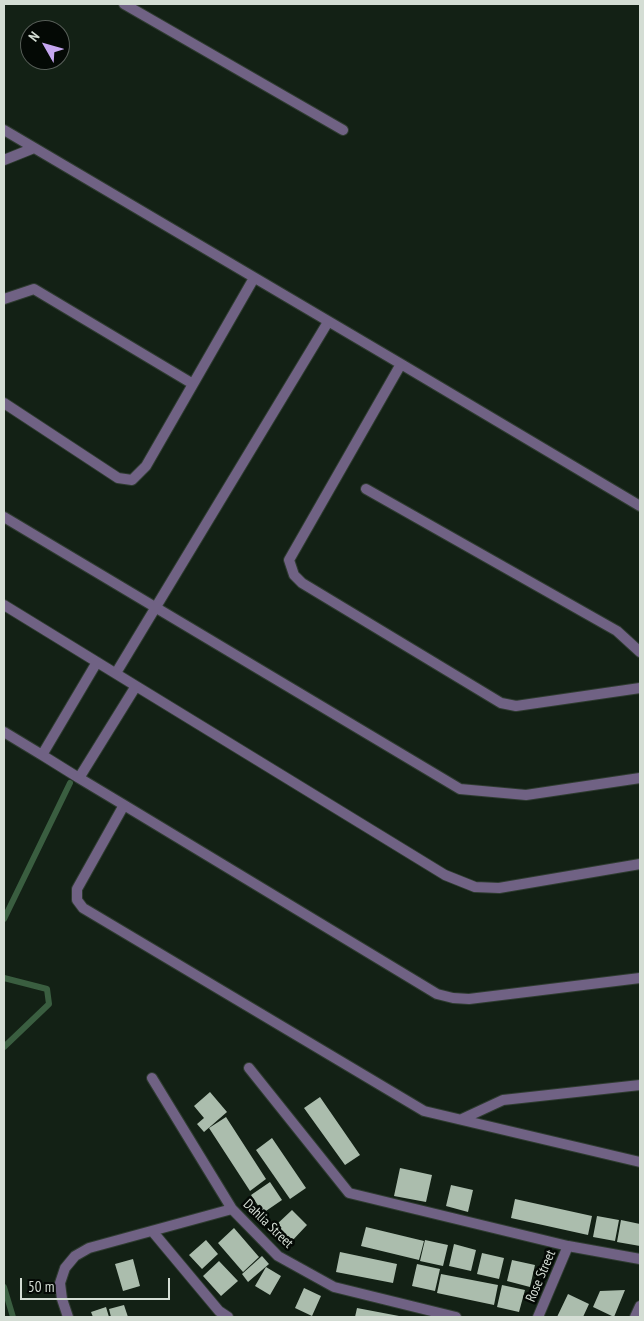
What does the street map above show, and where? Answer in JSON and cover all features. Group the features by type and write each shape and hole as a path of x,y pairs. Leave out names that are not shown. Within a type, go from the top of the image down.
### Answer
{"street":[{"path":"124,4 343,130"},
{"path":"4,130 640,506"},
{"path":"4,160 34,148"},
{"path":"4,403 118,478 132,480 146,466 254,278"},
{"path":"4,299 34,289 193,384"},
{"path":"116,674 328,322"},
{"path":"401,364 289,560 294,575 302,583 501,703 516,706 640,688"},
{"path":"366,489 617,631 640,652"},
{"path":"4,517 460,789 526,794 640,778"},
{"path":"4,605 445,876 475,887 499,888 640,864"},
{"path":"42,754 97,662"},
{"path":"79,778 136,686"},
{"path":"4,732 437,994 453,998 469,998 640,978"},
{"path":"124,805 77,889 77,900 83,908 424,1111 640,1162"},
{"path":"249,1068 349,1193 568,1246 640,1259"},
{"name":"Dahlia Street","path":"152,1078 232,1208 278,1256 334,1287 456,1317"},
{"path":"462,1119 503,1100 640,1085"},
{"path":"68,1317 62,1299 60,1283 65,1268 75,1256 90,1248 153,1232 232,1208"},
{"path":"153,1232 220,1311 228,1317"},
{"name":"Rose Street","path":"538,1317 568,1246"},
{"path":"635,1317 640,1306"}],"building":[{"path":"210,1092 227,1112 204,1132 197,1124 204,1118 194,1106"},
{"path":"320,1097 360,1155 345,1165 304,1108"},
{"path":"226,1117 266,1179 250,1191 209,1128"},
{"path":"272,1138 306,1188 290,1199 256,1150"},
{"path":"400,1168 432,1175 426,1202 394,1196"},
{"path":"270,1182 282,1200 263,1213 251,1195"},
{"path":"451,1185 473,1190 468,1212 446,1206"},
{"path":"515,1199 592,1216 588,1235 511,1218"},
{"path":"292,1210 307,1225 291,1242 275,1226"},
{"path":"597,1216 619,1220 615,1241 593,1237"},
{"path":"621,1220 640,1224 640,1246 617,1242"},
{"path":"366,1227 424,1241 419,1260 361,1246"},
{"path":"234,1228 259,1257 243,1272 218,1243"},
{"path":"206,1240 218,1254 202,1269 189,1255"},
{"path":"425,1240 448,1245 443,1266 420,1261"},
{"path":"454,1244 476,1250 471,1271 449,1266"},
{"path":"340,1252 397,1264 393,1283 336,1272"},
{"path":"482,1253 504,1258 499,1279 477,1274"},
{"path":"262,1256 269,1264 248,1282 242,1274"},
{"path":"133,1259 140,1286 123,1291 115,1264"},
{"path":"512,1260 535,1265 530,1287 507,1281"},
{"path":"219,1261 238,1281 221,1296 203,1276"},
{"path":"417,1264 440,1269 435,1291 412,1286"},
{"path":"266,1267 281,1276 270,1295 255,1286"},
{"path":"441,1274 498,1285 494,1305 437,1293"},
{"path":"502,1285 525,1290 519,1312 497,1307"},
{"path":"304,1288 321,1296 312,1316 295,1308"},
{"path":"625,1290 614,1317 593,1307 600,1291"},
{"path":"568,1294 589,1304 583,1317 557,1317"},
{"path":"124,1305 128,1317 111,1317 109,1309"},
{"path":"106,1307 109,1317 93,1317 91,1312"},
{"path":"357,1308 399,1316 399,1317 355,1317"}],"waterway":[{"path":"4,919 70,783"},
{"path":"4,978 47,989 49,1004 4,1047"},
{"path":"4,1287 13,1317"}]}
